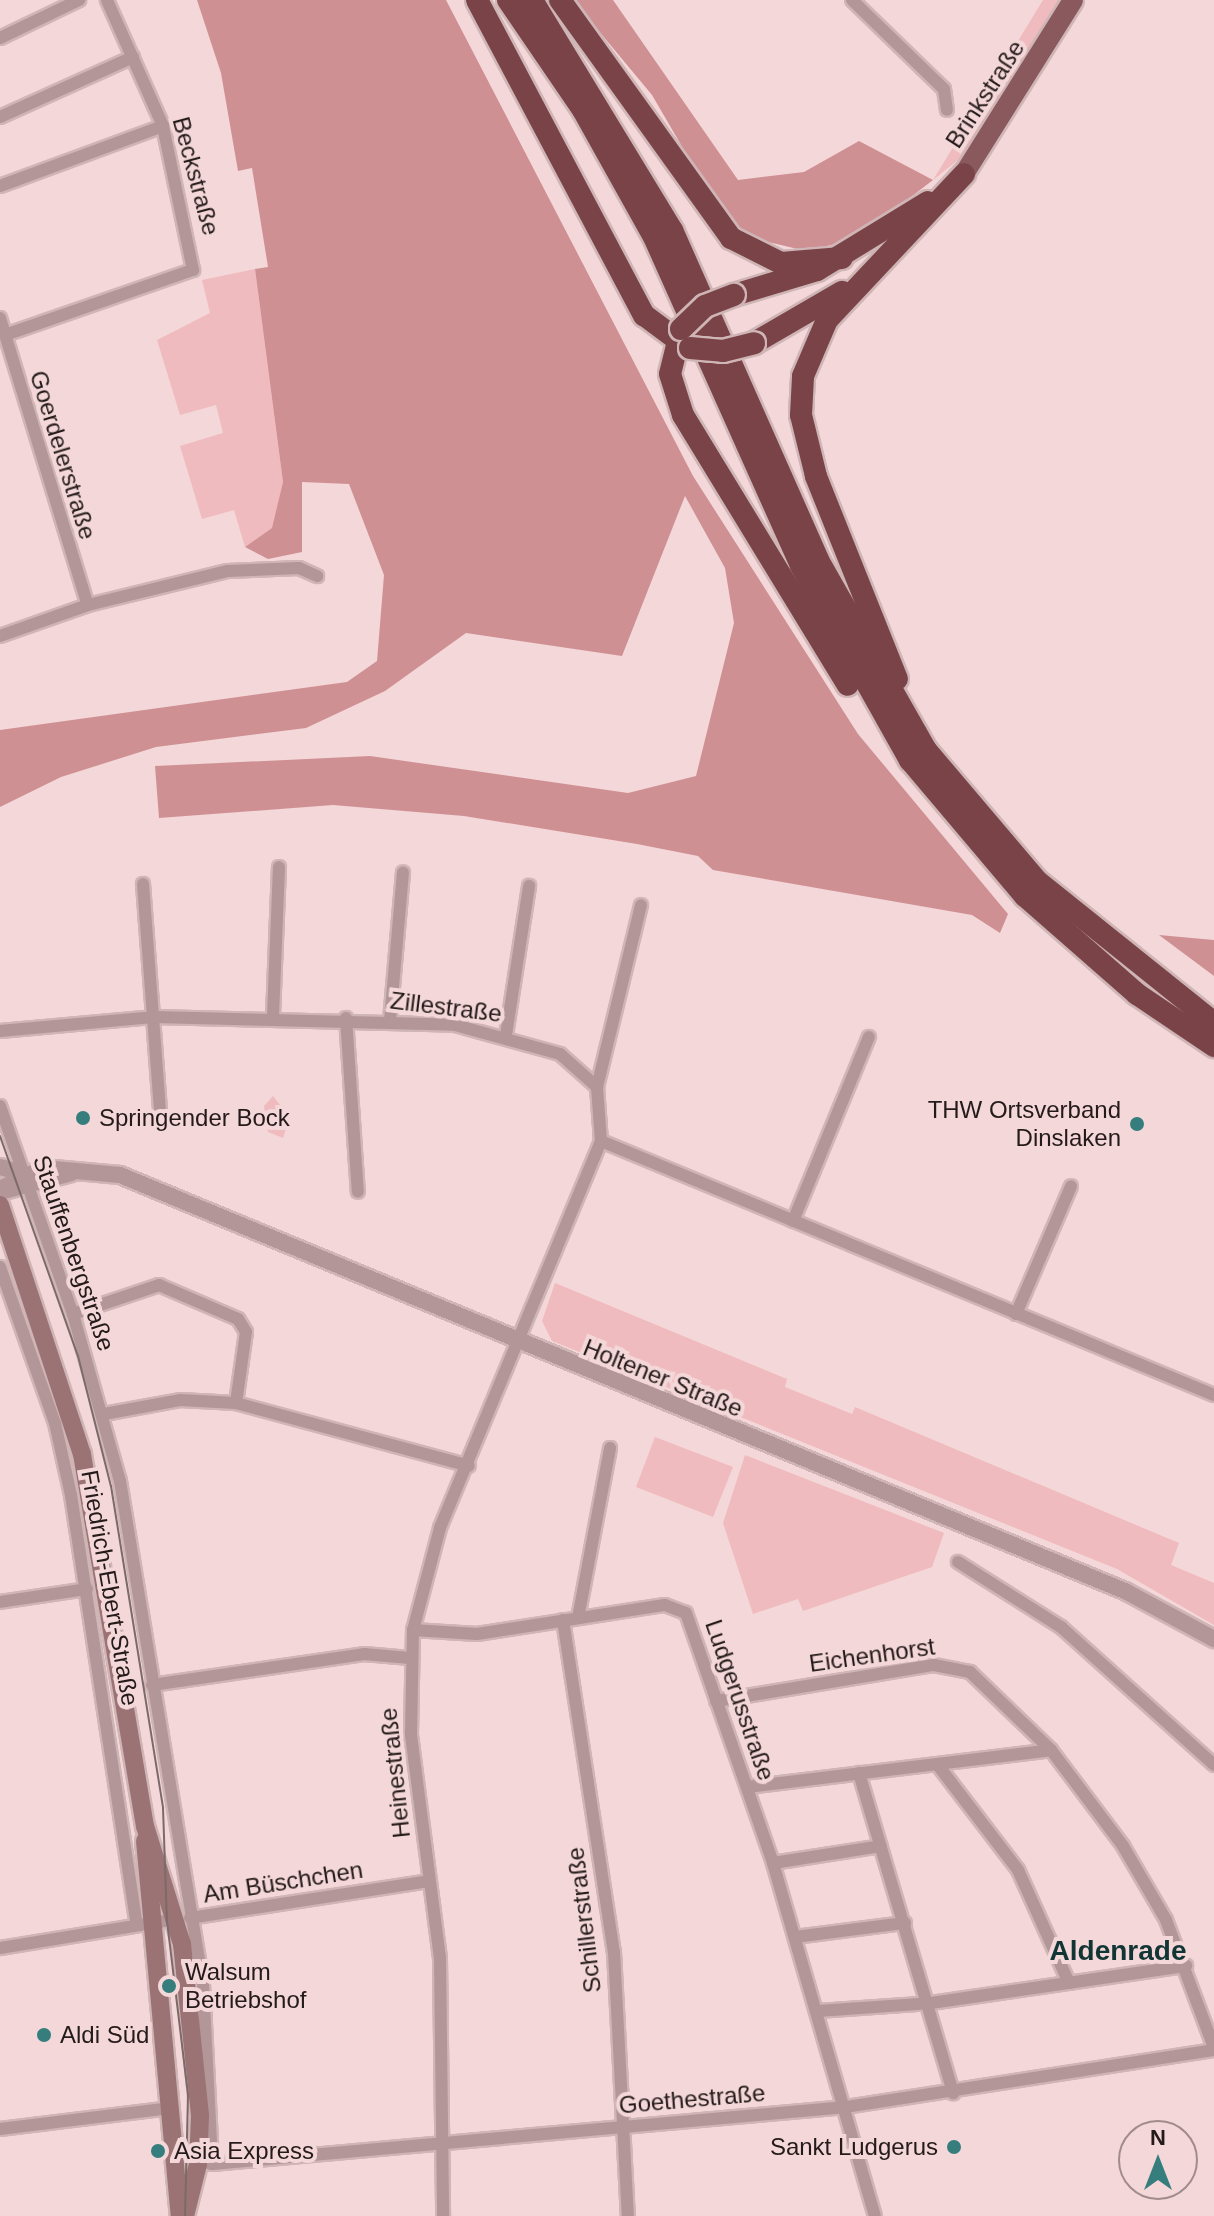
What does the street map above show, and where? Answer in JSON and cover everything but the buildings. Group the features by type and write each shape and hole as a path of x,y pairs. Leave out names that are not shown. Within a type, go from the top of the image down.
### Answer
{"highway":[{"path":"477,0 632,295 682,339 723,351 754,343 870,274"},
{"path":"508,0 583,110 654,237 801,566 910,760"},
{"path":"532,0 672,230 854,631 961,795 1091,931 1214,1023"},
{"path":"560,0 731,238 781,263 842,258"},
{"path":"964,174 842,258 705,306 682,339 674,393 721,483 861,704 972,839 1078,946 1214,1046"},
{"path":"961,795 881,646 805,439 800,396 808,357 827,320 964,174"}],"main road":[{"name":"Brinkstraße","path":"964,174 1073,0"},
{"name":"Friedrich-Ebert-Straße","path":"0,1199 82,1454 145,1826 143,1924 172,2108 182,2216"},
{"name":"Friedrich-Ebert-Straße","path":"145,1826 184,1919 205,2164 182,2216"}],"street":[{"path":"0,38 79,0"},
{"name":"Beckstraße","path":"5,335 193,270 163,126 107,0"},
{"path":"852,0 944,89 947,110"},
{"path":"0,117 133,57"},
{"path":"0,186 163,126"},
{"name":"Goerdelerstraße","path":"0,318 14,373 88,605"},
{"path":"0,379 14,373"},
{"path":"0,636 88,605 228,571 299,568 317,576"},
{"path":"273,1016 279,867"},
{"path":"390,1021 403,873"},
{"path":"143,884 160,1108"},
{"path":"506,1035 529,886"},
{"path":"517,1343 601,1141 597,1087 641,905"},
{"name":"Zillestraße","path":"0,1031 155,1017 273,1016 390,1021 506,1035 579,1065 597,1087"},
{"path":"346,1018 358,1192"},
{"path":"793,1221 869,1037"},
{"name":"Stauffenbergstraße","path":"0,1106 24,1183 73,1314 104,1414 152,1685 184,1919"},
{"path":"601,1141 1214,1395"},
{"name":"Holtener Straße","path":"0,1167 24,1183 90,1169 120,1175 517,1343 1127,1592 1214,1639"},
{"path":"0,1199 24,1183"},
{"path":"1016,1314 1071,1186"},
{"name":"Friedrich-Ebert-Straße","path":"0,1267 55,1423 87,1589 143,1924"},
{"path":"73,1314 159,1285 238,1319 246,1332 236,1403"},
{"name":"Heinestraße","path":"443,2216 440,1959 429,1881 410,1658 413,1630 440,1528 469,1466 517,1343"},
{"path":"104,1414 160,1401 236,1403 469,1466"},
{"path":"578,1618 610,1448"},
{"path":"958,1562 1061,1627 1214,1765"},
{"path":"0,1602 87,1589"},
{"name":"Ludgerusstraße","path":"413,1630 477,1634 677,1605 716,1701 773,1863 875,2216"},
{"name":"Schillerstraße","path":"563,1620 614,1952 628,2216"},
{"path":"152,1685 364,1654 410,1658"},
{"name":"Eichenhorst","path":"716,1701 953,1665 986,1684 1051,1750 1151,1889 1186,1966 1214,2049"},
{"path":"747,1787 1051,1750"},
{"path":"937,1764 1018,1870 1069,1983"},
{"path":"859,1773 931,2003 953,2093"},
{"path":"773,1863 881,1846"},
{"name":"Am Büschchen","path":"0,1948 429,1881"},
{"path":"795,1937 905,1923"},
{"path":"818,2011 931,2003 1186,1966"},
{"name":"Goethestraße","path":"205,2164 846,2107 953,2093 1214,2049"},
{"path":"0,2129 172,2108"},
{"path":"174,2151 205,2164"}],"shaded area":[{"path":"197,0 446,0 693,476 858,734 1008,914 1000,933 972,915 713,870 698,856 637,844 464,816 333,805 159,818 155,766 370,756 628,793 696,776 734,623 725,568 685,496 622,656 466,633 385,691 306,728 156,747 61,777 0,807 0,730 347,682 377,661 384,575 349,484 302,482 302,552 268,559 245,547 272,528 283,482 255,269 268,267 252,168 238,171 221,73"},
{"path":"573,0 613,0 738,180 804,172 859,141 933,180 856,239 806,251 760,240 723,217 652,95"},
{"path":"1043,0 1060,0 1041,36 958,160 933,180"},
{"path":"255,269 283,482 273,528 245,547 234,510 202,519 180,446 223,433 216,405 180,415 157,340 210,313 202,280"},
{"path":"1159,935 1214,940 1214,976"},
{"path":"273,1096 290,1117 283,1138 268,1132 264,1106"},
{"path":"555,1283 787,1379 785,1387 852,1414 855,1407 1179,1543 1171,1565 1214,1583 1214,1625 1117,1569 552,1341 542,1321"},
{"path":"655,1437 733,1467 713,1517 636,1487"},
{"path":"745,1455 944,1533 932,1567 803,1611 798,1599 753,1614 723,1523"}],"tram line":[{"path":"0,1136 78,1356 111,1486 163,1808 167,1921 188,2095 185,2216"}],"place":[{"name":"Springender Bock","path":"83,1118"},
{"name":"THW Ortsverband Dinslaken","path":"1137,1124"},
{"name":"Walsum Betriebshof","path":"169,1986"},
{"name":"Aldi Süd","path":"44,2035"},
{"name":"Sankt Ludgerus","path":"954,2147"},
{"name":"Asia Express","path":"158,2151"}],"district":[{"name":"Aldenrade","path":"1118,1951"}]}
